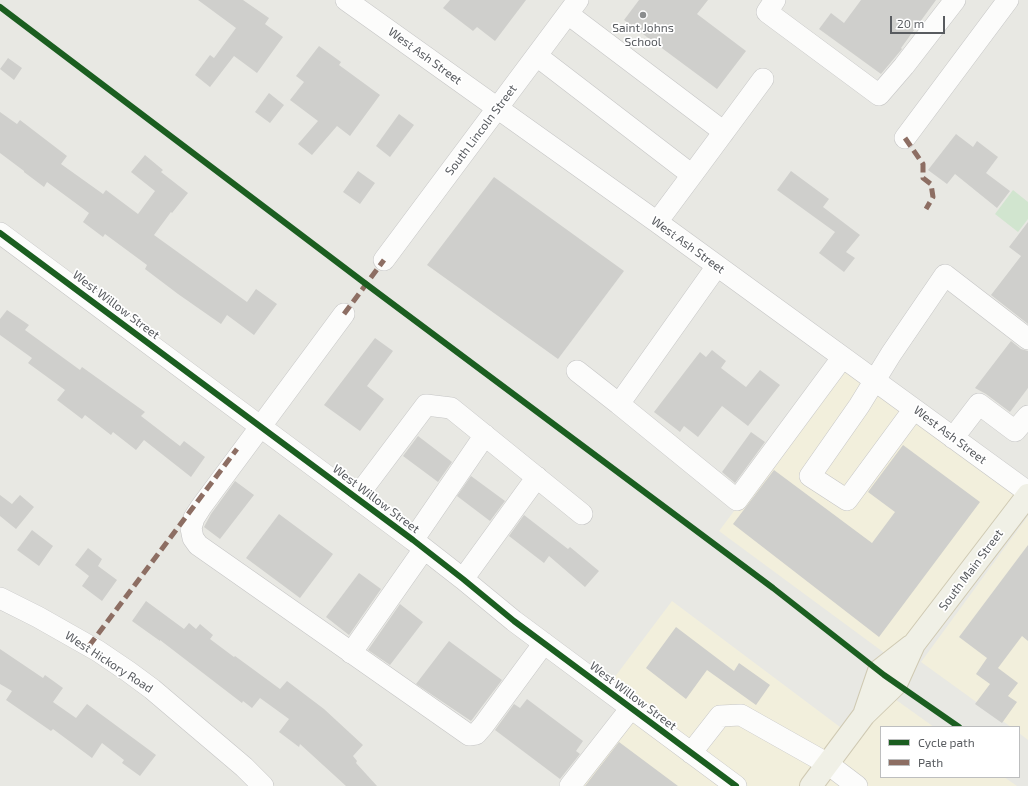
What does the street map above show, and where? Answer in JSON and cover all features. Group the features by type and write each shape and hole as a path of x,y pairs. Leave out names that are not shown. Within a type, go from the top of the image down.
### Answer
{"main road":[{"name":"South Main Street","path":"811,786 864,715 896,684 914,644 1028,494"}],"street":[{"name":"West Ash Street","path":"346,0 717,266 1028,494"},
{"path":"775,0 767,12 879,94 904,66 955,0"},
{"path":"905,138 1008,0"},
{"name":"South Lincoln Street","path":"384,260 573,7"},
{"path":"573,7 724,132"},
{"path":"537,56 692,175"},
{"path":"656,222 763,79"},
{"name":"West Willow Street","path":"0,233 356,498 463,579 514,621 736,786"},
{"path":"619,404 717,266"},
{"path":"914,409 847,500 810,476 875,382 915,318 945,275 1028,339"},
{"path":"344,314 260,426 194,518 192,528 193,538 198,546 469,735 476,734 483,726 544,643"},
{"path":"576,371 737,500 842,358"},
{"path":"953,438 979,404 1015,431 1028,416"},
{"path":"356,498 426,405 451,408 582,514"},
{"path":"351,653 485,435"},
{"path":"463,579 537,477"},
{"name":"West Hickory Road","path":"0,598 38,617 129,672 152,689 244,767 263,786"},
{"path":"570,786 631,708"},
{"path":"692,753 720,716 741,715 828,764 857,786"}],"shaded area":[{"path":"843,367 1017,494 894,660 719,531"},
{"path":"1028,516 1028,740 1020,734 1020,726 1010,726 921,662"},
{"path":"672,601 844,730 802,786 748,786 611,682"},
{"path":"892,697 933,726 880,726 880,778 1005,778 1017,786 826,786"},
{"path":"618,707 724,786 559,786"}],"green space":[{"path":"1013,190 1028,202 1028,219 1018,232 995,214"}],"building":[{"path":"198,0 243,0 269,18 265,24 283,37 257,73 234,56 210,87 195,75 210,55 214,58 236,28"},
{"path":"450,0 526,0 495,41 477,27 473,31 443,8"},
{"path":"639,0 708,0 697,14 746,51 717,89 624,20"},
{"path":"861,0 936,0 901,48 902,49 881,74 819,29 831,13 844,23"},
{"path":"319,46 341,62 339,65 380,95 350,136 337,126 312,155 298,144 318,121 290,100 304,82 296,76"},
{"path":"8,58 22,68 14,80 0,69"},
{"path":"269,93 284,105 270,123 255,112"},
{"path":"0,112 17,124 20,120 67,156 61,164 103,194 106,190 138,214 155,191 131,172 145,155 163,170 161,172 188,193 172,213 171,212 154,235 247,302 256,289 277,304 254,335 227,315 221,324 178,294 145,269 147,265 105,234 103,237 83,222 89,213 47,182 44,187 0,153"},
{"path":"399,114 414,125 390,157 376,146"},
{"path":"956,134 973,147 977,141 998,157 986,173 1010,191 997,208 955,174 947,184 928,170"},
{"path":"358,171 375,183 360,204 343,192"},
{"path":"791,171 829,199 823,207 860,235 846,252 855,258 844,272 819,253 835,232 777,190"},
{"path":"494,177 624,271 558,359 427,265"},
{"path":"1028,222 1028,324 991,295 1021,256 1009,247"},
{"path":"7,310 29,325 25,330 80,370 82,367 145,412 141,416 180,446 184,441 205,457 191,477 144,440 136,450 113,432 111,435 85,415 82,419 57,400 65,390 28,363 32,358 0,335 0,319"},
{"path":"375,338 393,351 367,386 384,399 360,431 324,405"},
{"path":"1011,341 1021,349 1028,351 1028,388 1010,412 986,394 975,388"},
{"path":"712,350 726,361 721,368 746,387 760,370 780,385 748,426 722,406 698,437 684,426 680,432 654,412 700,352 706,357"},
{"path":"751,432 765,442 735,483 722,472"},
{"path":"418,436 452,462 438,482 403,456"},
{"path":"903,445 980,502 879,637 733,524 774,470 872,543 895,512 868,492"},
{"path":"471,476 505,501 490,521 457,496"},
{"path":"235,481 254,495 220,539 204,527 211,514"},
{"path":"0,495 12,504 20,495 34,507 16,529 0,516"},
{"path":"279,514 333,554 300,598 246,558"},
{"path":"524,515 568,549 570,547 599,571 585,587 549,556 544,563 509,536"},
{"path":"32,530 53,546 39,566 17,550"},
{"path":"1028,545 1028,641 1022,636 998,668 1018,683 1008,696 1017,702 1002,723 975,704 990,684 976,674 987,658 959,637"},
{"path":"88,548 102,559 98,566 117,580 102,601 82,586 89,576 75,565"},
{"path":"359,573 381,589 349,635 326,617"},
{"path":"146,601 184,629 189,623 196,629 200,624 213,635 210,639 280,689 287,681 324,709 363,745 353,756 357,761 356,763 377,786 346,786 300,744 299,747 279,732 289,719 260,698 252,708 243,701 242,703 160,640 132,621"},
{"path":"400,604 423,622 390,665 368,650"},
{"path":"676,627 734,671 739,663 770,685 756,705 707,670 686,699 646,668"},
{"path":"449,641 502,680 471,721 416,684"},
{"path":"0,649 43,678 45,675 63,688 53,702 76,718 87,704 156,755 140,776 122,763 124,760 102,743 92,758 53,729 51,731 6,700 12,691 0,684"},
{"path":"527,699 583,741 576,751 580,754 560,779 495,730 514,704 520,708"},
{"path":"619,742 678,786 585,786"}],"marked path":[{"path":"905,138 923,164 923,178 931,184 933,197 926,209"},
{"path":"344,314 384,260"},
{"path":"89,646 237,449"}],"cycle path":[{"path":"0,7 366,284 773,588 884,675 958,726"},
{"path":"0,233 413,540 514,621 736,786"}],"place":[{"name":"Saint Johns School","path":"643,15"}]}
